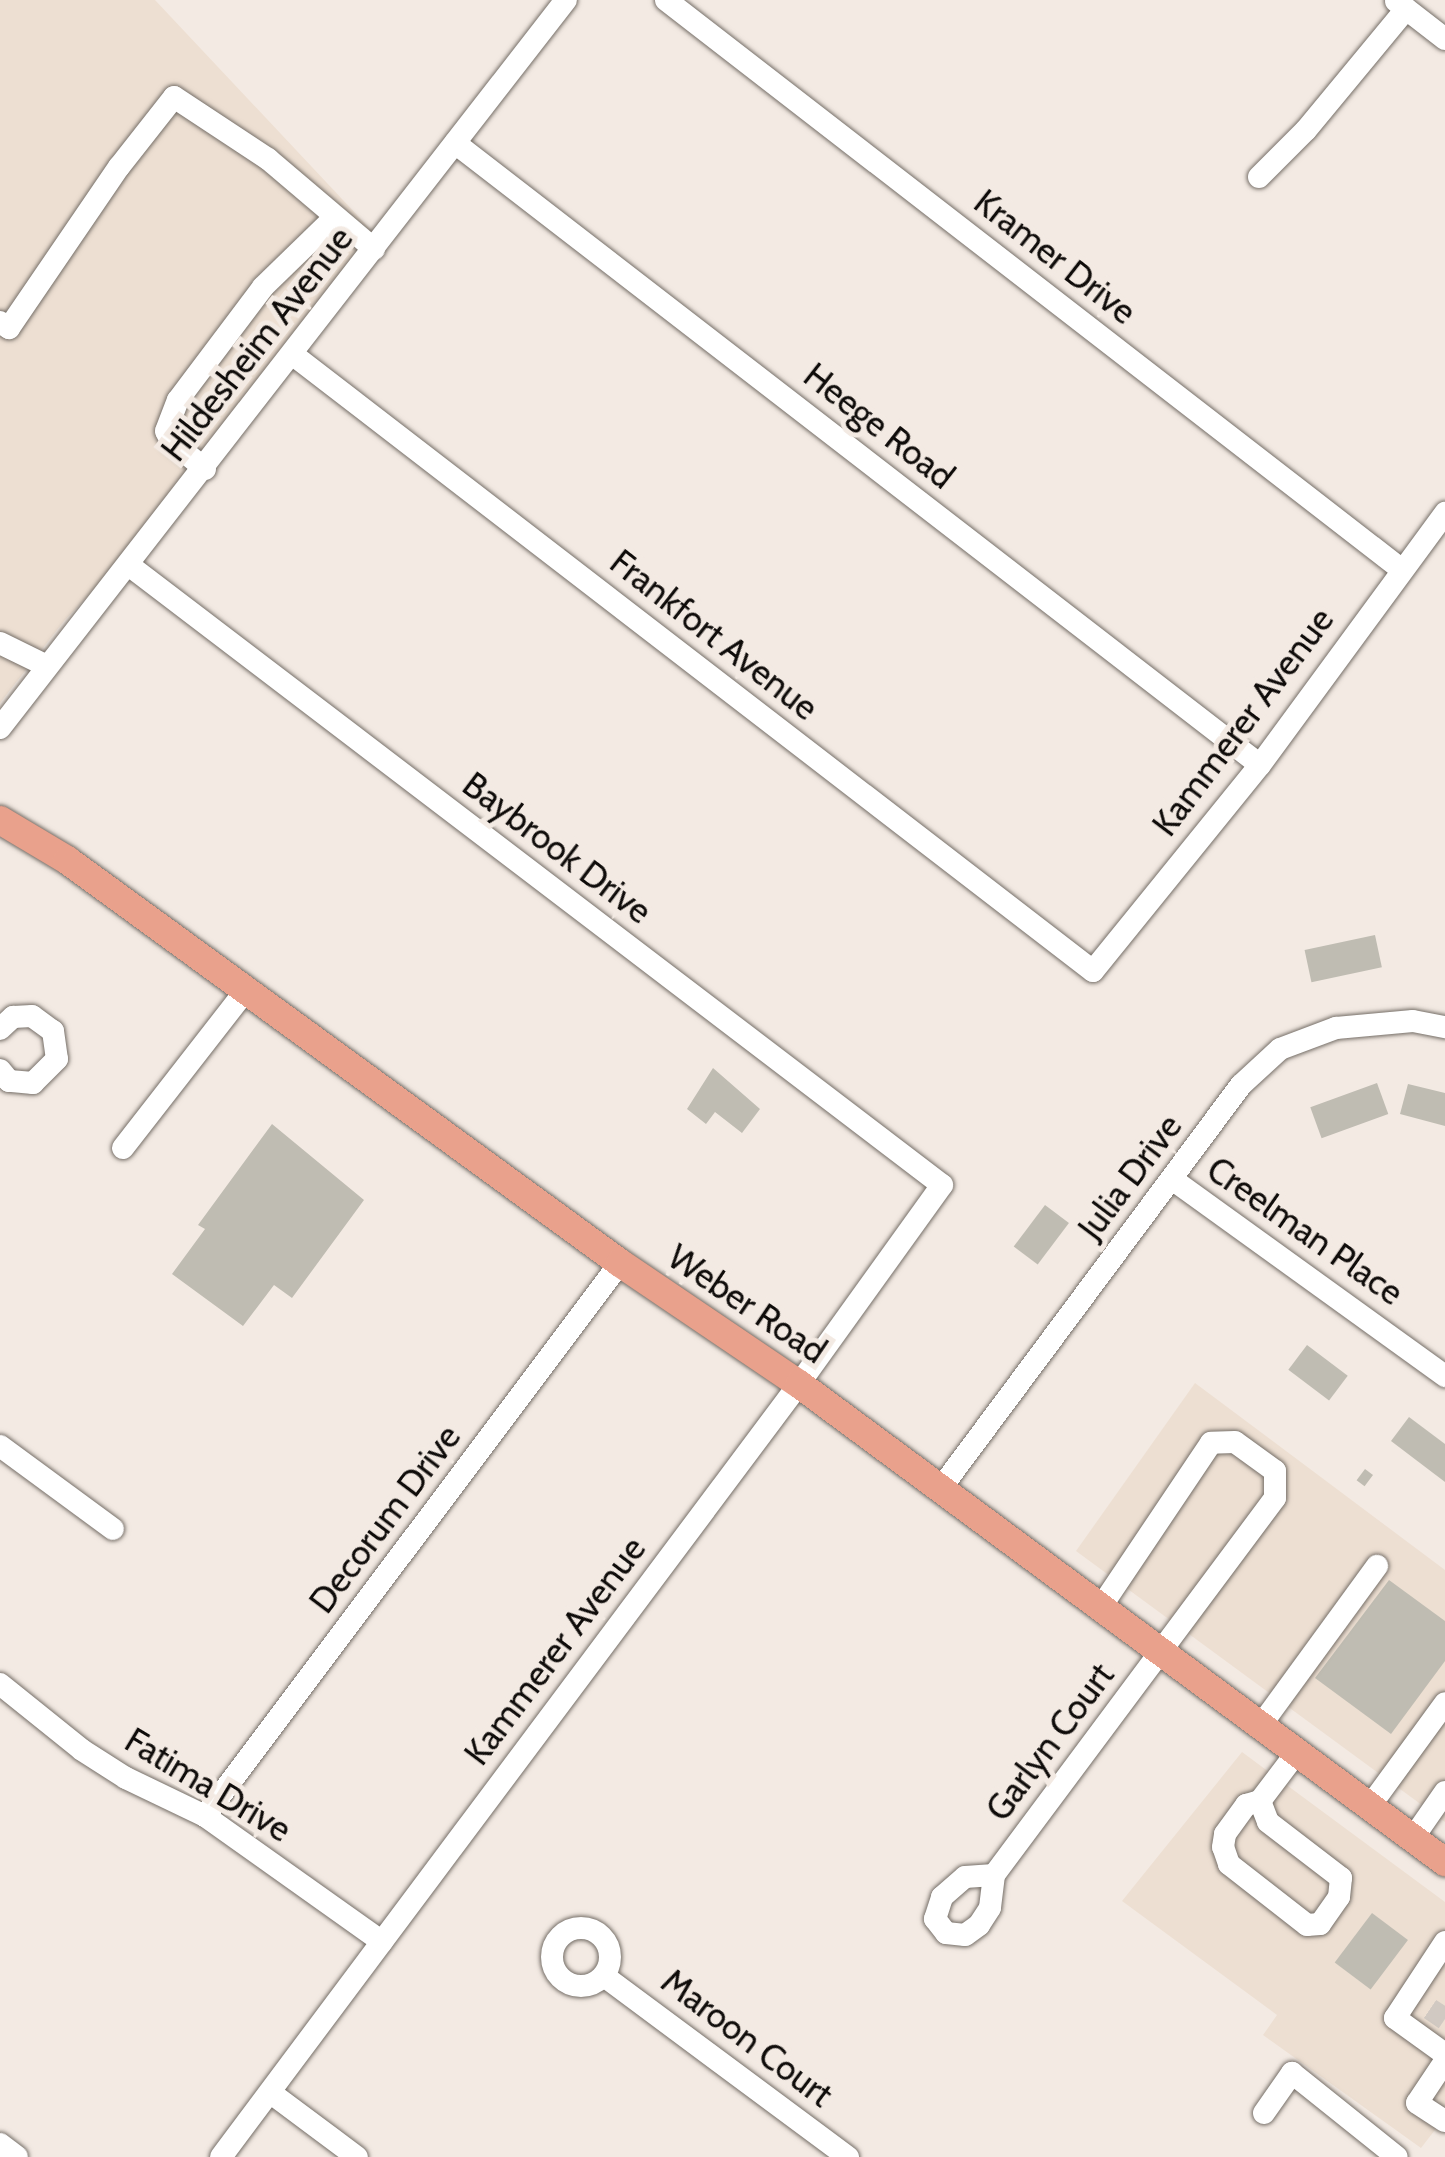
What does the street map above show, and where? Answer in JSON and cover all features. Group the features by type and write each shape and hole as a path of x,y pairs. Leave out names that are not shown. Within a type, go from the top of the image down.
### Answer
{"main road":[{"name":"Weber Road","path":"0,820 67,860 620,1263 799,1384 1445,1862"}],"street":[{"name":"Kramer Drive","path":"666,0 1402,569"},
{"name":"Hildesheim Avenue","path":"0,728 130,566 455,143 555,4"},
{"path":"1259,177 1306,130 1400,4 1445,39"},
{"path":"0,322 9,328 120,167 174,97 268,160 374,248"},
{"name":"Heege Road","path":"455,143 1260,764"},
{"path":"204,470 171,441 166,431 178,400 263,287 334,218"},
{"name":"Frankfort Avenue","path":"292,354 1093,970"},
{"name":"Kammerer Avenue","path":"1093,970 1260,764 1445,513"},
{"name":"Baybrook Drive","path":"130,566 942,1185"},
{"path":"0,643 47,666"},
{"path":"123,1148 246,990"},
{"path":"0,1028 13,1016 32,1016 54,1032 57,1059 33,1082 3,1081"},
{"name":"Julia Drive","path":"941,1488 1241,1085 1280,1049 1336,1028 1413,1021 1445,1026"},
{"name":"Creelman Place","path":"1172,1180 1445,1376"},
{"name":"Kammerer Avenue","path":"221,2157 799,1384 942,1185"},
{"name":"Decorum Drive","path":"206,1816 620,1263"},
{"name":"Garlyn Court","path":"994,1874 1275,1498 1275,1471 1236,1442 1222,1439 1210,1443 1101,1607"},
{"path":"0,1446 113,1529"},
{"path":"1261,1725 1378,1566"},
{"name":"Fatima Drive","path":"0,1684 112,1768 206,1816 382,1942"},
{"path":"1370,1806 1445,1703"},
{"path":"1260,1801 1268,1822 1341,1878 1339,1896 1320,1924 1307,1925 1224,1856 1226,1834 1246,1805 1260,1801 1298,1752"},
{"path":"1413,1838 1445,1792"},
{"path":"1445,1942 1435,1978 1410,1994 1395,2018 1445,2057 1417,2102 1445,2122"},
{"name":"Maroon Court","path":"604,1976 848,2157"},
{"path":"1410,1994 1430,2009"},
{"path":"1264,2113 1292,2073 1397,2157"},
{"path":"271,2093 357,2157"},
{"path":"0,2144 17,2157"}],"shaded area":[{"path":"0,0 155,0 373,232 119,563 64,621 0,703"},
{"path":"1195,1383 1445,1570 1445,1822 1076,1551"},
{"path":"1242,1752 1445,1902 1445,2117 1421,2148 1263,2035 1277,2015 1122,1901"}],"building":[{"path":"1375,935 1382,967 1311,982 1305,950"},
{"path":"713,1068 760,1109 742,1133 715,1112 706,1124 687,1109"},
{"path":"1377,1083 1388,1114 1322,1138 1310,1107"},
{"path":"1408,1084 1445,1093 1445,1126 1400,1114"},
{"path":"272,1124 364,1200 292,1298 274,1285 243,1326 172,1274 205,1229 198,1225"},
{"path":"1045,1205 1069,1223 1038,1265 1014,1247"},
{"path":"1307,1345 1348,1376 1329,1400 1288,1370"},
{"path":"1409,1417 1445,1444 1445,1482 1391,1441"},
{"path":"1365,1469 1373,1475 1365,1486 1357,1480"},
{"path":"1389,1580 1445,1621 1445,1661 1391,1734 1315,1678"},
{"path":"1372,1913 1408,1940 1371,1990 1335,1963"}],"tunnel":[{"path":"1430,2009 1445,2019"}]}
